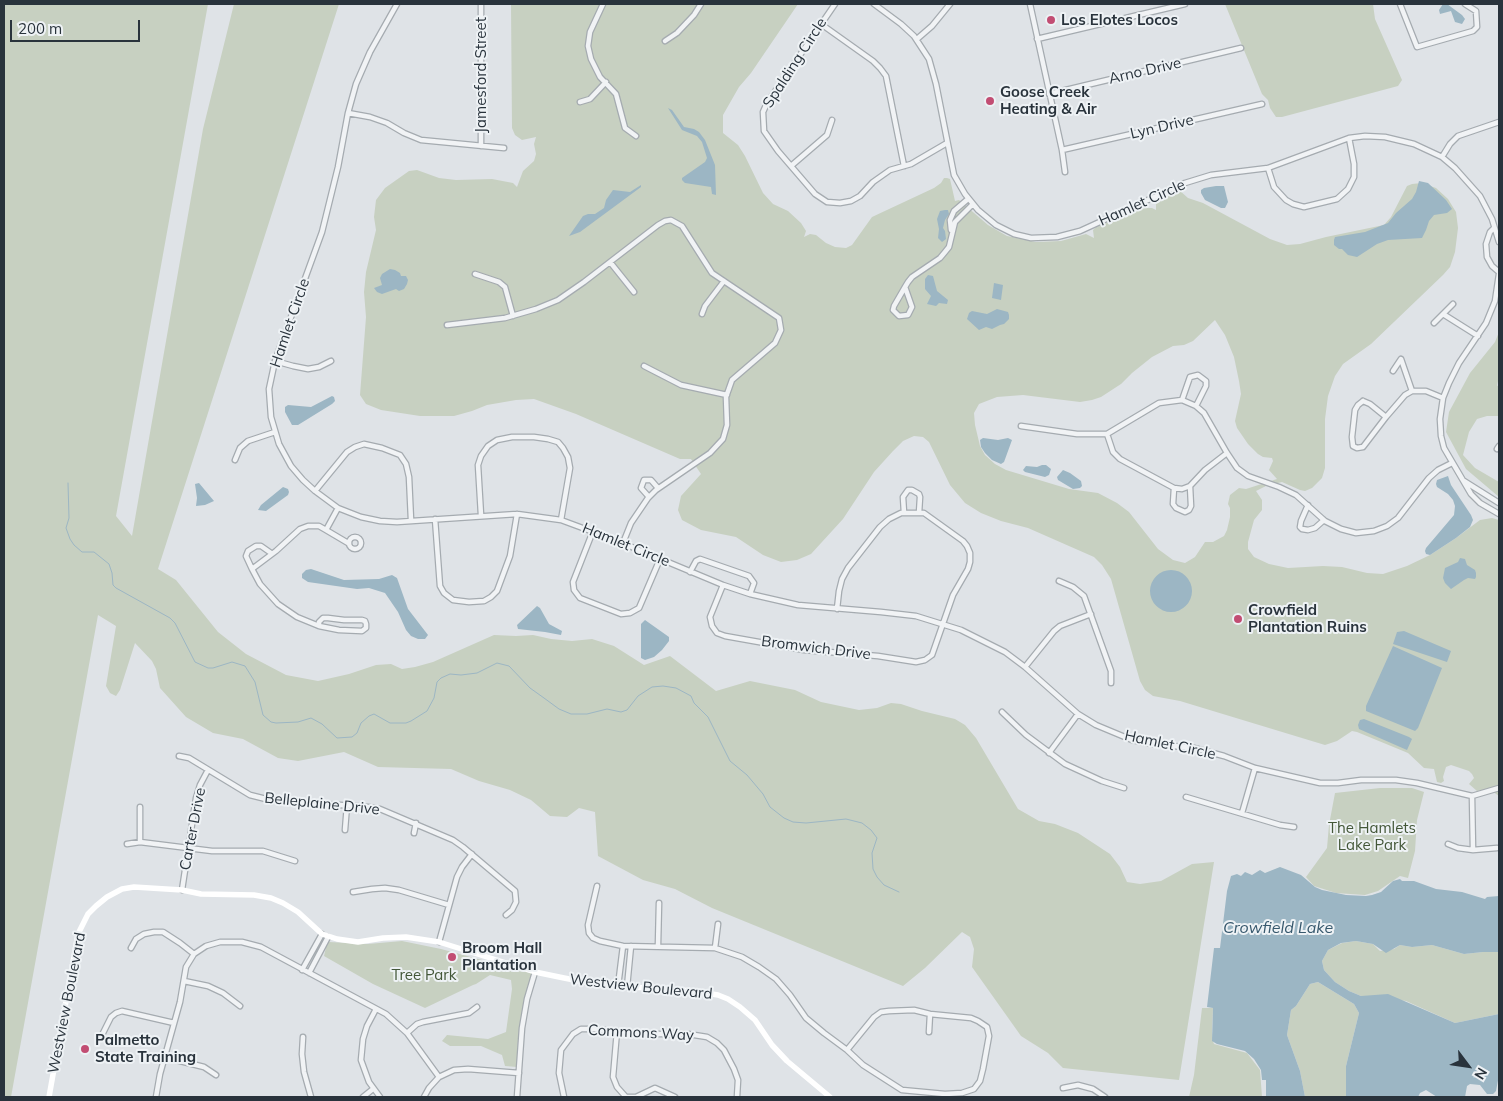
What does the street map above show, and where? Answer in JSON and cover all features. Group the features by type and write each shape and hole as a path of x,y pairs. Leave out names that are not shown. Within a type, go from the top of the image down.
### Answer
{"street":[{"name":"Hamlet Circle","path":"397,4 370,52 356,84 322,232 275,361 269,389 270,416 279,444 291,466 314,491 338,508 361,517 380,521 517,514 561,520 750,594 798,605 907,615 943,624 985,641 1025,667 1078,714 1096,725 1132,740 1194,748 1224,756 1255,768 1320,783 1396,780 1472,796 1499,788"},
{"name":"Jamesford Street","path":"481,4 481,146"},
{"path":"603,4 590,32 588,46 591,59 600,77 616,94 625,128 636,136"},
{"path":"665,41 677,33 694,16 701,4"},
{"name":"Spalding Circle","path":"834,4 767,103 763,112 764,131 791,166 815,194 827,202 840,203 851,201 860,196 873,182 890,170 911,164 947,143"},
{"name":"Hamlet Circle","path":"874,4 901,24 917,39 929,59 936,84 954,174 968,198 996,225 1014,234 1031,238 1057,237 1080,231 1185,183 1211,176 1268,168 1349,138 1365,136 1397,139 1414,144 1442,157 1455,168 1480,196 1499,242"},
{"path":"917,39 932,26 950,4"},
{"path":"1030,4 1062,150 1065,172"},
{"path":"1037,40 1185,4"},
{"path":"1400,4 1417,47 1473,31 1477,27 1476,10 1465,4"},
{"path":"821,24 873,61 886,76 904,166"},
{"name":"Arno Drive","path":"1049,94 1241,48"},
{"path":"580,102 590,99 606,82"},
{"name":"Lyn Drive","path":"1062,150 1262,104"},
{"path":"348,113 370,117 387,123 421,140 504,148"},
{"path":"791,166 827,135 832,120"},
{"path":"1442,157 1450,144 1458,136 1499,122"},
{"path":"1268,168 1274,187 1286,200 1293,204 1304,207 1337,198 1348,189 1354,177 1354,164 1349,138"},
{"path":"951,234 951,216 968,198"},
{"path":"904,287 912,307 908,315 899,316 893,310 904,287 912,277 940,258 949,247 955,222 973,204"},
{"path":"447,325 513,316 558,300 658,225 671,220 682,226 712,273 779,318 781,330 775,343 732,380 725,405 726,432 718,446 658,488 649,497 631,523 623,544"},
{"path":"1494,228 1490,232 1486,244 1487,257 1499,273 1495,300 1486,323 1459,364 1443,398 1440,419 1444,448 1471,494 1480,503 1499,514"},
{"path":"610,262 634,292"},
{"path":"476,274 499,282 505,287 513,316"},
{"path":"702,314 705,306 724,281"},
{"path":"1434,323 1453,304"},
{"path":"1443,314 1478,336"},
{"path":"1392,371 1401,359 1412,391"},
{"path":"275,361 308,369 319,368 330,361"},
{"path":"644,366 681,385 727,395"},
{"path":"1182,400 1190,377 1198,375 1206,381 1206,386 1196,406"},
{"path":"1386,417 1370,404 1363,401 1358,405 1355,410 1353,446 1357,448 1363,447 1405,395 1412,391 1426,391 1443,398"},
{"path":"1021,426 1077,434 1107,434 1159,403 1182,400 1196,406 1204,413 1237,468 1248,476 1296,495 1324,520 1341,529 1356,533 1374,531 1387,526 1398,518 1429,478 1438,470 1452,463"},
{"path":"235,460 240,448 248,442 274,432"},
{"path":"1107,434 1113,452 1120,459 1174,488 1182,490 1190,486 1205,470 1227,453"},
{"path":"481,515 478,465 481,456 488,446 497,440 512,437 534,437 558,442 564,448 568,457 570,468 561,520"},
{"path":"314,491 348,452 355,447 364,444 382,448 400,455 406,464 409,477 411,520"},
{"path":"649,497 641,488 644,480 651,480 658,488"},
{"path":"1463,480 1499,503"},
{"path":"1174,488 1173,504 1184,512 1189,510 1191,506 1190,486"},
{"path":"837,609 842,579 848,568 880,527 889,519 904,513 919,513 920,497 919,494 912,490 908,490 903,497 904,513"},
{"path":"1308,505 1300,521 1302,529 1315,528 1324,520"},
{"path":"326,530 338,508"},
{"name":"Bromwich Drive","path":"723,585 710,617 712,626 717,633 804,650 878,656 916,662 925,660 932,655 953,595 968,569 970,553 963,542 924,513 919,513"},
{"path":"435,519 440,586 444,593 453,600 469,602 484,601 497,591 510,556 517,514"},
{"path":"252,569 300,529 308,526 319,526 348,542"},
{"path":"593,531 573,582 574,590 580,598 621,614 630,613 639,608 660,559"},
{"path":"272,553 261,546 256,546 248,551 246,556 260,584 278,604 297,617 319,626 362,631 366,628 365,621 362,620 323,618 319,622 319,626"},
{"path":"690,572 696,561 700,559 749,576 754,583 750,594"},
{"path":"1059,581 1080,591 1084,596 1111,671 1111,683"},
{"path":"1025,667 1060,626 1091,614"},
{"path":"342,630 344,620"},
{"path":"1002,712 1026,735 1049,753 1082,773 1124,788"},
{"path":"1049,753 1078,714"},
{"name":"Belleplaine Drive","path":"179,756 189,758 250,796 270,800 380,809 453,840 515,891 516,902 512,910 506,915"},
{"path":"1242,813 1255,768"},
{"name":"Carter Drive","path":"182,890 196,798 208,770"},
{"path":"1472,796 1473,850"},
{"path":"1186,797 1280,825 1294,827"},
{"path":"345,830 347,805"},
{"path":"140,808 140,842"},
{"path":"414,833 416,823"},
{"path":"127,844 140,842 212,851 263,851 295,861"},
{"path":"1448,844 1458,848 1473,850 1497,848"},
{"path":"439,942 457,877 472,854"},
{"name":"Westview Boulevard","path":"49,1097 75,944 83,923 88,914 108,897 122,889 134,886 182,890 201,894 254,895 271,898 298,912 322,934 328,937 358,942 406,937 439,942 535,972 600,985 694,991 718,995 740,1007 755,1020 772,1045 787,1061 830,1097"},
{"path":"598,886 588,925 589,933 593,938 600,942 623,946 658,945 715,948 742,957 776,979 806,1018 863,1065 902,1090 945,1094 962,1093 974,1089 980,1081 989,1036 987,1027 970,1018 930,1014 914,1010 881,1012 866,1025 847,1050"},
{"path":"353,892 385,888 449,904"},
{"path":"658,945 659,903"},
{"path":"715,948 718,924"},
{"path":"131,948 136,939 144,934 163,932 194,954"},
{"path":"302,970 322,934"},
{"path":"309,973 328,937"},
{"path":"156,1097 186,967 194,954 206,946 220,942 242,942 261,947 386,1014 407,1033 439,1078"},
{"path":"618,986 623,946"},
{"path":"627,987 631,946"},
{"path":"517,1097 522,1028 527,999 535,972"},
{"path":"184,981 208,986 223,993 240,1006"},
{"path":"407,1033 417,1024 469,1014 477,1007"},
{"path":"376,1009 367,1026 362,1051 363,1066 373,1089 380,1097"},
{"path":"101,1037 111,1017 122,1011 174,1023"},
{"path":"928,1032 930,1014"},
{"name":"Commons Way","path":"564,1097 559,1073 561,1050 573,1034 581,1029 646,1034 688,1034 707,1037 724,1050 734,1069 738,1080 737,1097"},
{"path":"617,1031 613,1077 617,1087 626,1097 636,1096 655,1088 675,1097"},
{"path":"303,1037 304,1072 311,1097"},
{"path":"164,1057 204,1068 216,1075"},
{"path":"424,1097 429,1088 439,1078 460,1069 519,1073"},
{"path":"1063,1088 1078,1085 1093,1090 1105,1097"},
{"path":"363,1097 373,1089"},
{"path":"900,1097 902,1090"}],"green space":[{"path":"4,4 208,4 116,516 132,536 203,129 234,4 339,4 158,569 176,580 218,632 246,654 286,675 318,681 376,665 391,664 402,669 415,667 433,662 494,635 533,635 572,641 592,639 614,646 644,665 670,656 716,691 750,681 795,690 821,702 859,710 877,708 891,703 955,719 965,725 976,738 1018,809 1039,821 1055,824 1078,833 1110,854 1120,867 1127,882 1140,884 1161,881 1192,864 1214,862 1179,1080 1063,1068 1048,1053 1021,1036 972,967 974,949 970,937 962,932 925,968 903,986 712,908 675,889 643,880 598,856 595,812 579,808 567,817 550,816 531,800 510,790 479,781 451,769 378,767 344,752 298,761 278,758 243,739 213,733 186,717 160,688 156,669 152,661 135,643 120,690 116,696 110,693 106,686 116,626 98,615 11,1097 4,1097"},
{"path":"511,4 798,4 751,73 739,87 723,115 723,133 738,145 763,193 773,204 788,211 801,223 806,231 804,237 810,234 816,235 835,247 846,248 852,245 872,217 934,188 944,178 950,179 955,201 959,200 988,225 1007,236 1036,242 1061,241 1086,234 1094,238 1093,230 1096,227 1145,208 1156,210 1156,204 1179,190 1188,198 1203,203 1270,239 1287,245 1300,244 1384,225 1391,217 1407,186 1422,183 1436,188 1448,199 1456,212 1458,228 1455,252 1450,267 1371,344 1343,364 1335,376 1328,396 1325,419 1325,468 1322,478 1312,488 1305,491 1282,482 1256,491 1262,500 1262,510 1254,520 1248,549 1254,557 1269,564 1288,568 1342,567 1367,573 1383,574 1407,566 1430,555 1480,520 1492,518 1499,520 1499,796 1489,789 1477,791 1469,784 1474,778 1469,771 1451,765 1446,767 1443,777 1444,781 1441,783 1437,782 1434,769 1424,768 1408,753 1357,732 1352,731 1337,741 1325,745 1180,701 1153,696 1145,690 1140,681 1111,579 1102,565 1094,557 1028,528 1001,521 981,513 965,503 950,485 929,442 923,437 914,436 903,441 893,451 874,472 843,519 811,554 797,560 781,562 763,555 736,537 701,530 682,520 678,510 681,496 701,474 691,459 680,459 576,414 534,399 487,405 454,416 420,416 381,410 366,404 360,395 366,317 364,292 366,272 376,230 374,217 376,200 385,188 409,171 417,170 439,178 456,180 492,179 513,183 517,187 523,171 534,161 536,137 522,140 515,135 512,128","holes":["1215,320 1225,335 1234,357 1241,394 1235,421 1237,428 1258,454 1263,457 1272,458 1273,461 1269,470 1277,479 1246,489 1239,488 1230,495 1228,504 1230,517 1224,536 1213,542 1205,542 1195,557 1185,563 1173,560 1158,549 1129,512 1117,503 1098,493 1069,489 1006,470 995,464 985,455 980,446 974,413 979,404 997,397 1023,395 1080,402 1092,400 1101,397 1121,384 1152,357 1173,346 1184,345 1193,341"]},
{"path":"1225,4 1373,4 1375,19 1402,80 1398,86 1276,117 1270,108 1268,100 1262,94"},
{"path":"1499,332 1499,376 1497,386 1499,385 1499,416 1487,416 1477,419 1469,432 1463,455 1475,468 1499,482 1499,497 1466,469 1446,432 1449,412 1470,373 1495,342"},
{"name":"The Hamlets Lake Park","path":"1380,788 1412,788 1424,792 1417,820 1415,851 1408,878 1400,876 1378,891 1365,895 1336,893 1314,886 1306,877 1327,848 1335,793"},
{"name":"Tree Park","path":"402,941 441,949 534,974 527,992 518,1038 517,1067 505,1066 502,1055 481,1046 450,1046 442,1041 447,1035 488,1039 506,1032 512,989 511,980 490,975 476,984 425,1008 373,984 324,956 327,943 329,942 368,944"},
{"path":"1356,941 1373,944 1380,951 1394,949 1400,945 1412,947 1432,945 1464,954 1499,952 1499,1014 1455,1023 1406,1001 1361,996 1349,991 1335,982 1324,970 1322,961 1328,950 1342,943"},
{"path":"1318,982 1354,1004 1359,1013 1346,1066 1346,1097 1305,1097 1300,1071 1287,1035 1291,1010 1296,1006 1310,984"},
{"path":"1202,1008 1213,1008 1212,1032 1214,1044 1247,1053 1260,1070 1262,1097 1189,1097 1194,1075"}],"water":[{"path":"1443,4 1447,4 1462,15 1465,19 1462,24 1455,22 1451,11 1440,14 1439,10"},
{"path":"668,108 672,110 684,127 699,132 705,140 715,165 716,195 712,194 711,187 685,183 682,180 682,178 705,162 707,158 702,142 697,136 682,130"},
{"path":"1419,181 1428,183 1446,200 1452,209 1447,213 1434,215 1429,221 1422,238 1388,240 1377,244 1357,257 1348,255 1334,245 1335,237 1365,232 1388,223 1412,199"},
{"path":"641,185 641,187 580,232 569,236 583,216 595,214 604,208 606,200 613,190 630,192"},
{"path":"1224,186 1228,202 1225,208 1205,200 1201,193 1201,190 1204,188"},
{"path":"948,210 949,214 943,228 946,239 942,242 938,238 937,219 940,211"},
{"path":"390,269 400,273 401,276 406,276 407,284 404,289 399,291 396,289 382,294 377,292 374,288 382,285 380,278 382,274"},
{"path":"928,275 933,276 937,291 948,300 947,304 939,303 936,306 927,304 931,296 925,289 925,279"},
{"path":"994,283 1003,285 1001,300 992,298"},
{"path":"997,309 1008,312 1009,319 1004,324 992,329 986,327 979,330 967,319 972,311 987,314"},
{"path":"332,396 335,401 332,404 298,425 292,425 285,412 285,407 288,405 311,407"},
{"path":"983,438 998,440 1008,438 1012,440 1004,462 1001,464 992,460 985,453 981,447 980,440"},
{"path":"1046,465 1051,469 1049,475 1045,477 1023,470 1026,466 1037,467"},
{"path":"1063,470 1081,481 1082,486 1073,489 1058,480 1057,477"},
{"path":"1448,476 1451,485 1473,520 1470,527 1456,538 1430,555 1426,554 1426,548 1454,515 1455,506 1453,500 1436,484 1437,480"},
{"path":"199,483 214,501 196,506 195,484"},
{"path":"283,487 288,489 288,495 266,511 258,510 261,505"},
{"path":"1460,558 1465,559 1467,565 1475,570 1476,577 1475,579 1468,578 1451,589 1443,578 1445,568 1458,562"},
{"path":"311,569 344,580 379,579 392,575 397,578 408,609 428,635 425,639 411,636 385,593 369,588 357,589 308,582 302,578 302,574 306,570"},
{"path":"1171,570 1186,576 1192,591 1186,606 1171,612 1156,606 1150,591 1156,576"},
{"path":"537,606 549,624 562,631 561,635 518,629 517,625"},
{"path":"645,620 669,637 669,641 654,657 645,660 641,658 641,624"},
{"path":"1404,631 1451,651 1447,662 1393,644 1397,632"},
{"path":"1393,646 1442,668 1418,728 1415,731 1366,711 1366,706"},
{"path":"1364,719 1412,739 1407,750 1359,729 1360,720"},
{"name":"Crowfield Lake","path":"1280,867 1301,875 1315,887 1322,890 1346,895 1372,895 1381,892 1393,881 1400,879 1402,881 1414,881 1436,889 1462,892 1485,899 1487,897 1499,896 1499,952 1464,954 1432,945 1412,947 1400,945 1386,953 1373,944 1356,941 1341,943 1328,950 1322,961 1324,970 1335,982 1361,996 1388,994 1455,1023 1499,1014 1499,1075 1496,1091 1493,1094 1487,1094 1480,1085 1470,1084 1467,1086 1465,1097 1437,1097 1426,1090 1420,1093 1418,1097 1346,1097 1346,1066 1359,1013 1354,1004 1318,982 1310,984 1296,1006 1291,1010 1287,1035 1300,1071 1305,1097 1266,1097 1266,1080 1262,1080 1261,1070 1254,1059 1245,1051 1212,1041 1213,1008 1207,1007 1214,948 1220,948 1227,891 1231,876 1237,874 1241,876 1245,872 1252,875 1260,870 1265,873"}],"waterway":[{"path":"68,483 69,518 66,528 74,545 82,552 94,552 109,564 113,585 116,588 170,618 175,623 195,662 208,668 232,662 245,666 255,682 263,715 271,722 298,722 311,718 322,724 337,738 352,737 357,733 361,723 374,714 390,723 406,723 427,711 434,698 437,682 441,678 450,674 477,673 497,663 509,666 530,688 559,709 571,714 587,714 607,709 621,712 627,710 638,696 652,687 676,688 691,696 694,703 708,717 730,761 747,775 763,794 770,807 784,818 793,822 806,823 846,819 862,823 871,830 877,838 872,853 873,869 884,885 899,892"}],"place":[{"name":"Los Elotes Locos","path":"1051,20"},
{"name":"Goose Creek Heating & Air","path":"990,101"},
{"name":"Crowfield Plantation Ruins","path":"1238,619"},
{"name":"Broom Hall Plantation","path":"452,957"},
{"name":"Palmetto State Training","path":"85,1049"}]}
